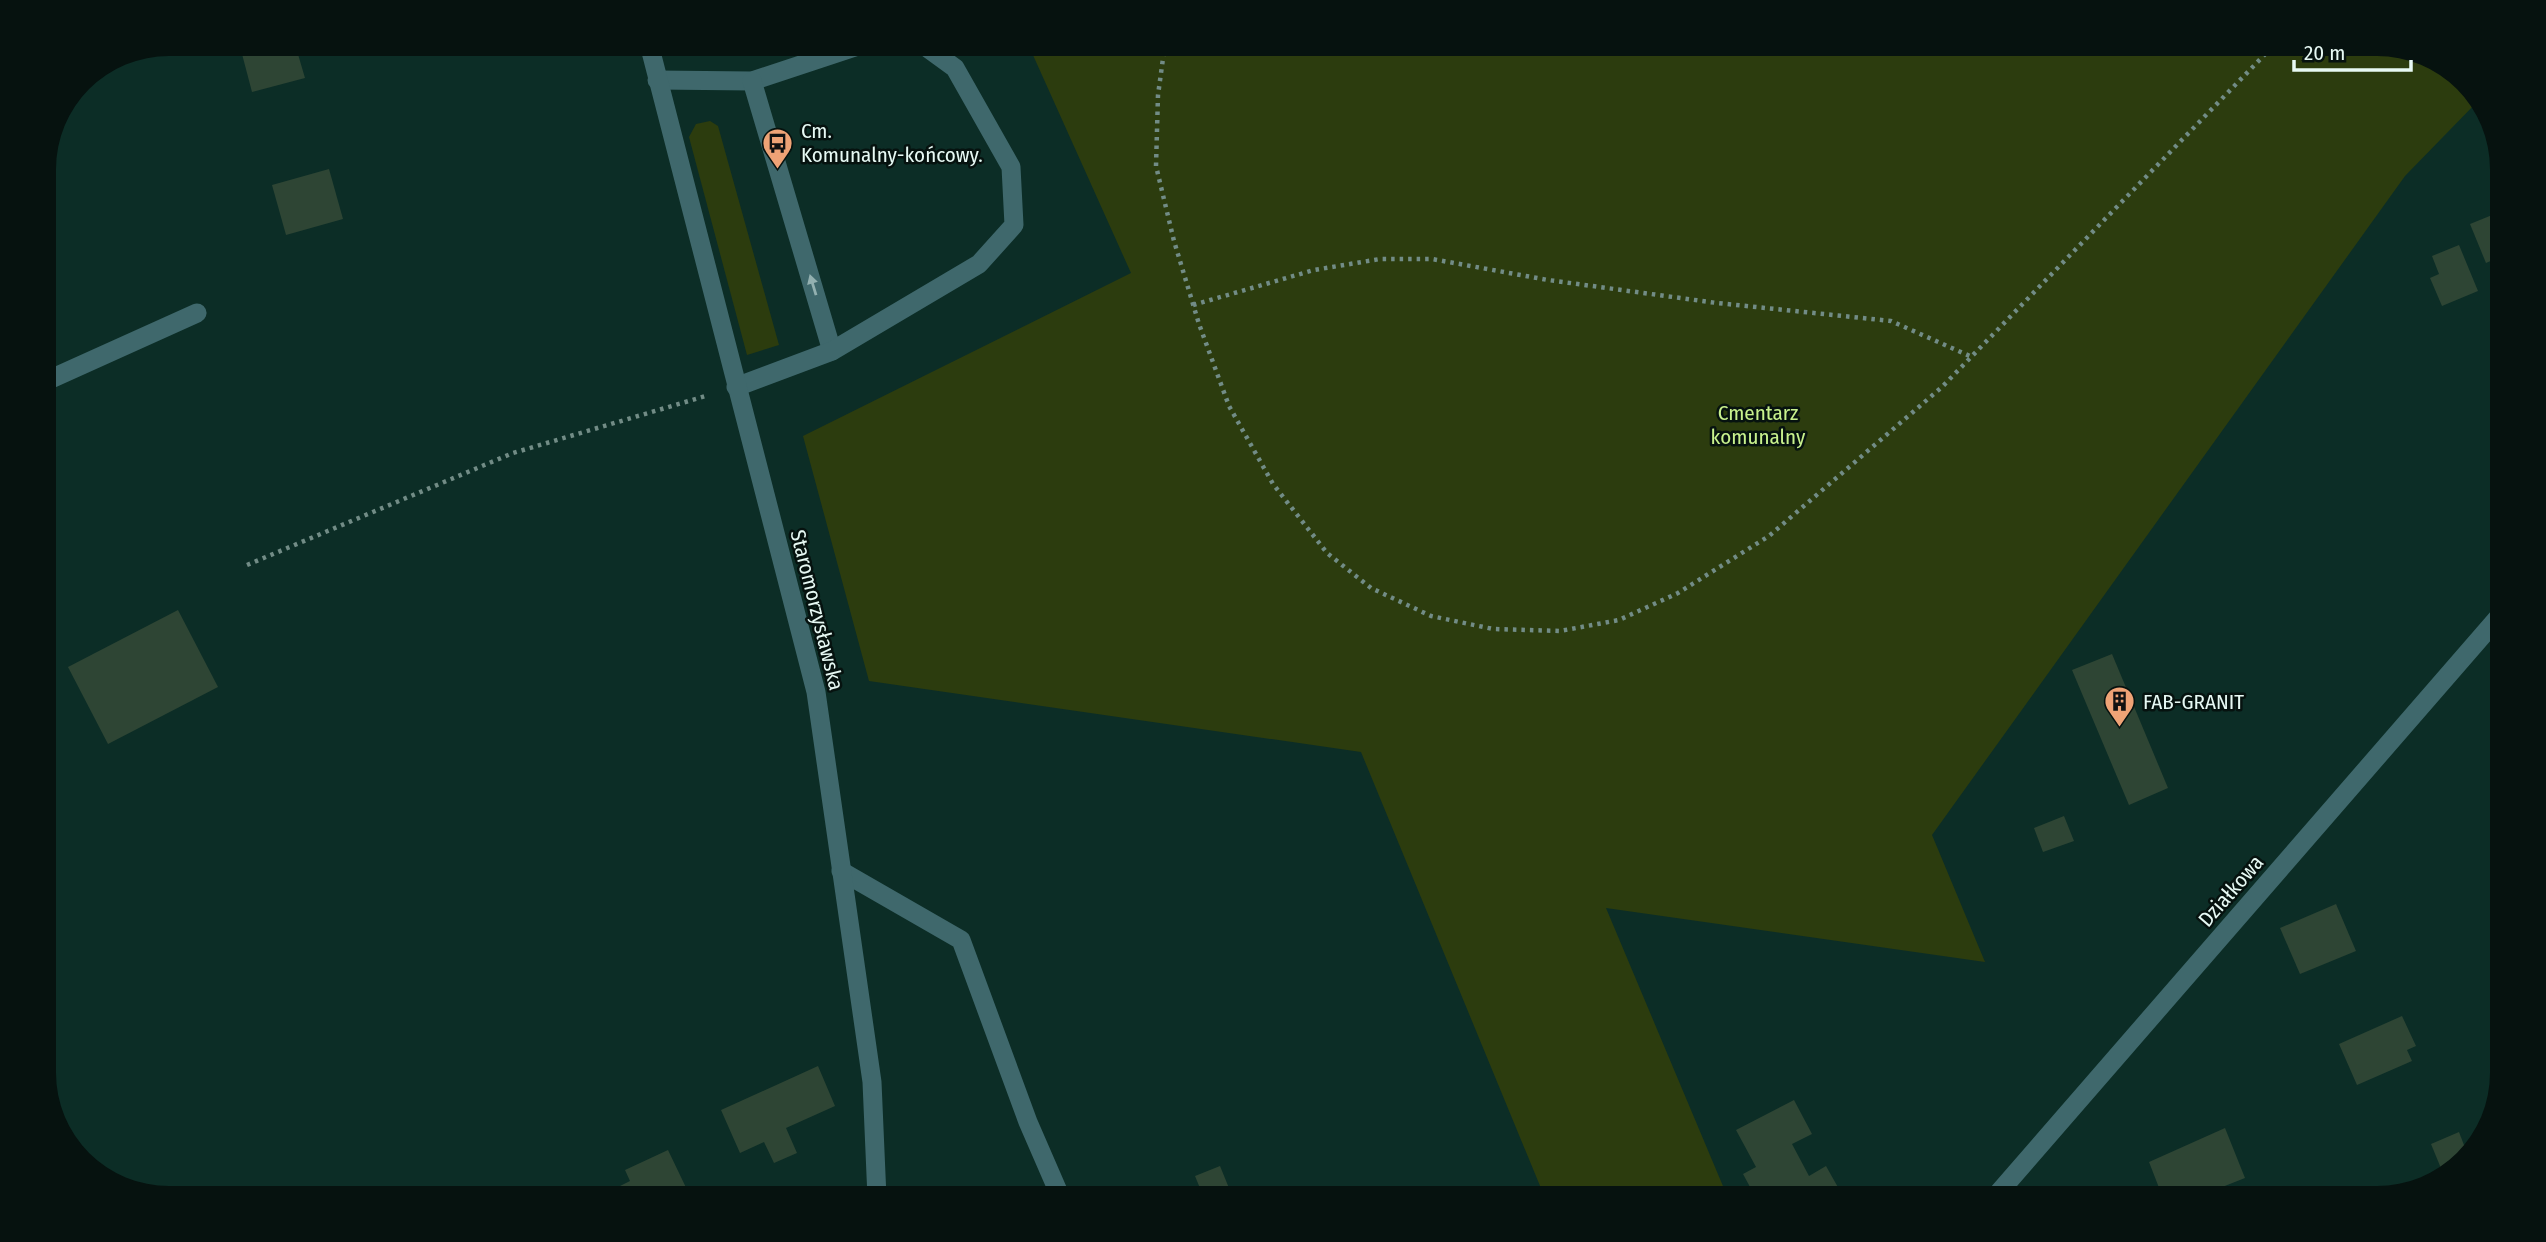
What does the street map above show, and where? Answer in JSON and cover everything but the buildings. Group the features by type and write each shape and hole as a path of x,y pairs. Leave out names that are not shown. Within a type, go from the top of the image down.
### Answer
{"street":[{"name":"Staromorzysławska","path":"652,56 816,692 873,1082 877,1186"},
{"path":"657,80 752,81 828,56"},
{"path":"736,387 832,351 979,264 1014,225 1011,167 956,68 939,56"},
{"path":"752,81 832,351"},
{"path":"56,377 197,313"},
{"name":"Działkowa","path":"2004,1186 2490,627"},
{"path":"841,871 961,940 1028,1122 1056,1186"}],"path":[{"path":"1163,56 1158,95 1156,166 1174,241 1193,305 1229,406 1273,484 1327,553 1371,588 1431,616 1493,629 1560,631 1619,620 1678,593 1769,536 1942,387 2263,56"},
{"path":"1193,305 1314,270 1380,259 1432,259 1548,280 1717,303 1891,321 1972,357"},
{"path":"247,565 513,453 736,387"}],"green space":[{"name":"Cmentarz komunalny","path":"1033,56 2377,56 2413,62 2440,75 2462,94 2472,107 2405,176 1932,835 1985,962 1606,908 1723,1186 1540,1186 1361,752 869,681 803,436 1131,273"},
{"path":"710,121 718,126 779,345 747,355 689,137 696,124"}],"place":[{"name":"Cm. Komunalny-końcowy.","path":"778,170"},
{"name":"FAB-GRANIT","path":"2120,729"}]}
